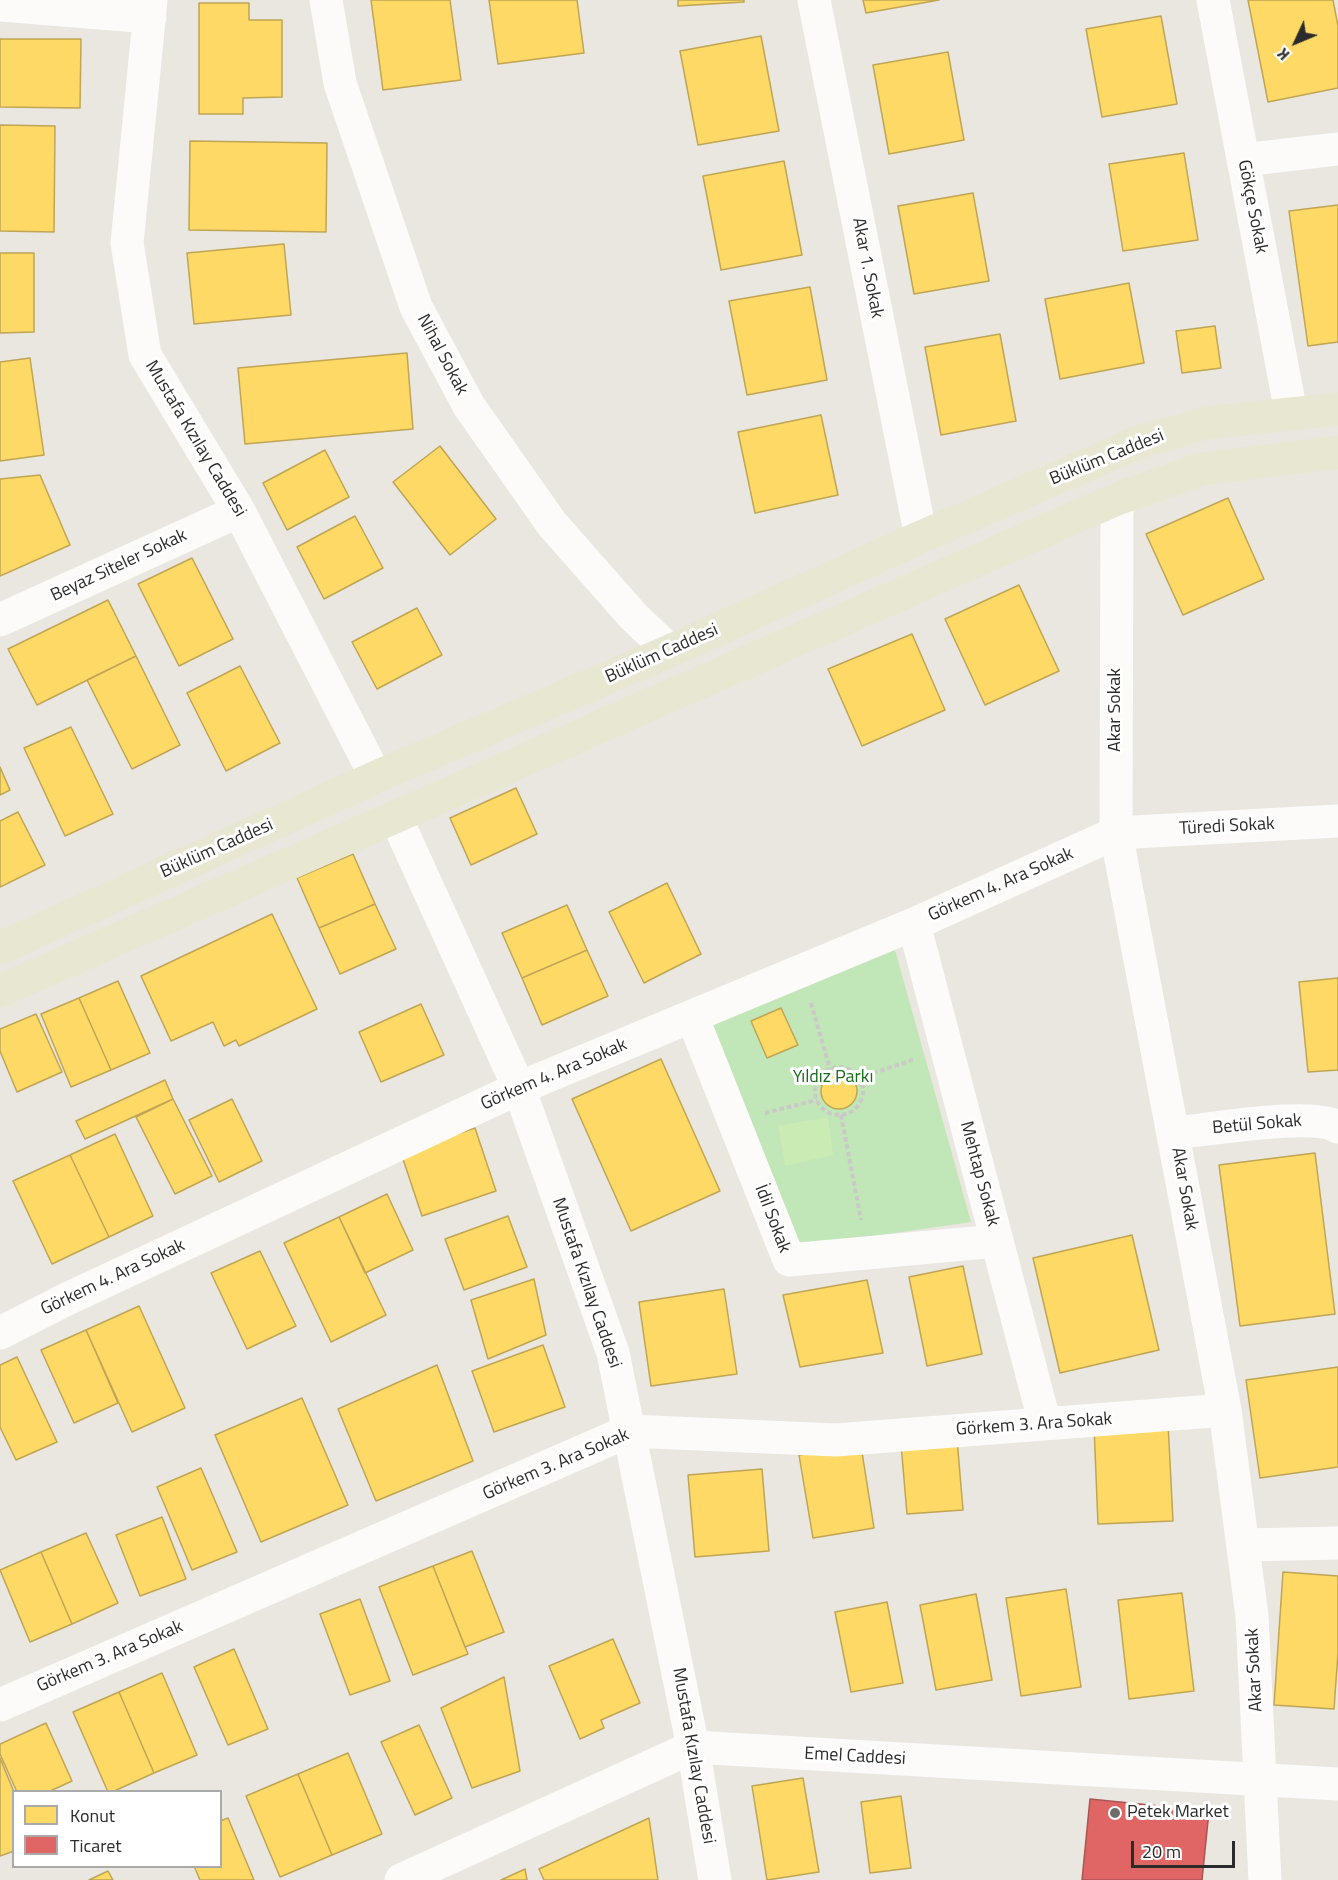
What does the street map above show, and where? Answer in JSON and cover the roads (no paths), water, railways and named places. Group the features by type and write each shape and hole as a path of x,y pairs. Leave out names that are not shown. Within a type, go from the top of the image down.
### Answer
{"main road":[{"name":"Büklüm Caddesi","path":"0,948 376,777 670,651 921,537 1139,442 1206,423 1338,409"},
{"path":"0,991 1117,499 1202,469 1338,452"},
{"path":"376,777 396,818"}],"street":[{"name":"Nihal Sokak","path":"326,0 340,83 416,307 469,406 552,524 634,617 670,651"},
{"name":"Akar 1. Sokak","path":"814,0 921,537"},
{"name":"Gökçe Sokak","path":"1213,0 1291,413"},
{"path":"0,5 151,8"},
{"name":"Mustafa Kızılay Caddesi","path":"151,8 126,243 144,355 239,511 376,777"},
{"path":"1243,160 1338,150"},
{"name":"Akar Sokak","path":"1117,499 1116,833 1225,1410 1252,1616 1264,1880"},
{"name":"Beyaz Siteler Sokak","path":"0,620 239,511"},
{"name":"Mustafa Kızılay Caddesi","path":"396,818 519,1088 613,1353 693,1747 715,1880"},
{"name":"Türedi Sokak","path":"1116,833 1338,821"},
{"name":"Görkem 4. Ara Sokak","path":"0,1333 78,1294 519,1088 914,924 1116,833"},
{"name":"Mehtap Sokak","path":"914,924 1045,1424"},
{"name":"İdil Sokak","path":"692,1016 789,1260 997,1241"},
{"name":"Betül Sokak","path":"1174,1133 1303,1119 1332,1123 1338,1127"},
{"name":"Görkem 3. Ara Sokak","path":"0,1705 629,1431 836,1440 1225,1410"},
{"path":"1243,1545 1338,1543"},
{"name":"Emel Caddesi","path":"401,1880 693,1747 1338,1784"}],"place":[{"name":"Petek Market","path":"1115,1813"}],"park label":[{"name":"Yıldız Parkı","path":"833,1078"}]}
